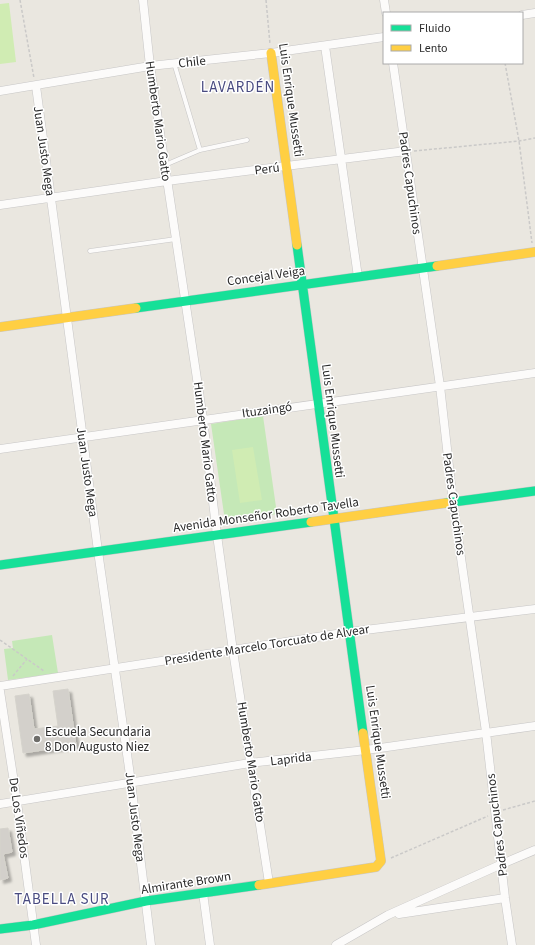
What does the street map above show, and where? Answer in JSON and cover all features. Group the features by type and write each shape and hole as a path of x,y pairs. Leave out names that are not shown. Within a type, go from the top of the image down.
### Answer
{"street":[{"name":"Humberto Mario Gatto","path":"143,0 150,66 166,181 186,301 203,419 233,651 269,883"},
{"path":"384,0 386,12"},
{"path":"523,15 535,13"},
{"name":"Chile","path":"0,91 150,66 271,53 383,37"},
{"path":"325,46 358,277"},
{"name":"Luis Enrique Mussetti","path":"271,53 333,519 381,861 376,867"},
{"name":"Padres Capuchinos","path":"393,64 440,386 453,502 486,732 505,898 512,945"},
{"name":"Juan Justo Mega","path":"36,86 151,945"},
{"name":"Perú","path":"0,205 166,181 406,151"},
{"name":"Concejal Veiga","path":"0,327 422,268 534,248"},
{"name":"Ituzaingó","path":"0,449 535,373"},
{"name":"Avenida Monseñor Roberto Tavella","path":"0,565 535,491"},
{"name":"Presidente Marcelo Torcuato de Alvear","path":"3,685 233,651 349,632 535,609"},
{"name":"De Los Viñedos","path":"0,691 17,802 36,945"},
{"name":"Laprida","path":"0,804 250,763 366,750 535,726"},
{"path":"336,945 388,915 535,850"},
{"name":"Almirante Brown","path":"0,929 33,925 146,901 376,867"},
{"path":"203,893 210,945"},
{"path":"388,915 505,898"}],"lane":[{"path":"174,63 200,150"},
{"path":"164,166 200,150 247,140"},
{"path":"90,251 176,239"}],"path":[{"path":"20,0 36,86"},
{"name":"Luis Enrique Mussetti","path":"266,0 271,53"},
{"path":"505,64 519,141 534,248"},
{"path":"406,151 519,141 535,138"},
{"path":"0,640 54,677"},
{"path":"3,685 27,658"},
{"path":"385,860 495,813 535,801"}],"green space":[{"path":"9,3 16,62 0,64 0,4"},
{"path":"263,416 277,514 225,521 211,424"},
{"path":"253,447 262,500 240,503 232,450"},
{"path":"52,635 58,673 8,680 4,649 13,648 12,641"}],"building":[{"path":"68,689 76,745 23,753 15,696 29,694 34,729 58,726 53,691"},
{"path":"8,828 12,852 3,854 8,878 0,880 0,829"}],"traffic: fast":[{"path":"297,245 363,733"},
{"path":"136,308 437,266"},
{"path":"446,503 535,491"},
{"path":"0,565 311,522"},
{"path":"0,929 33,925 146,901 259,885"}],"traffic: slow":[{"path":"271,53 297,245"},
{"path":"437,266 535,252"},
{"path":"0,327 136,308"},
{"path":"311,522 446,503"},
{"path":"259,885 376,867 381,861 363,733"}],"place":[{"name":"Escuela Secundaria 8 Don Augusto Niez","path":"37,739"}],"district":[{"name":"LAVARDÉN","path":"238,87"},
{"name":"TABELLA SUR","path":"62,899"}]}
